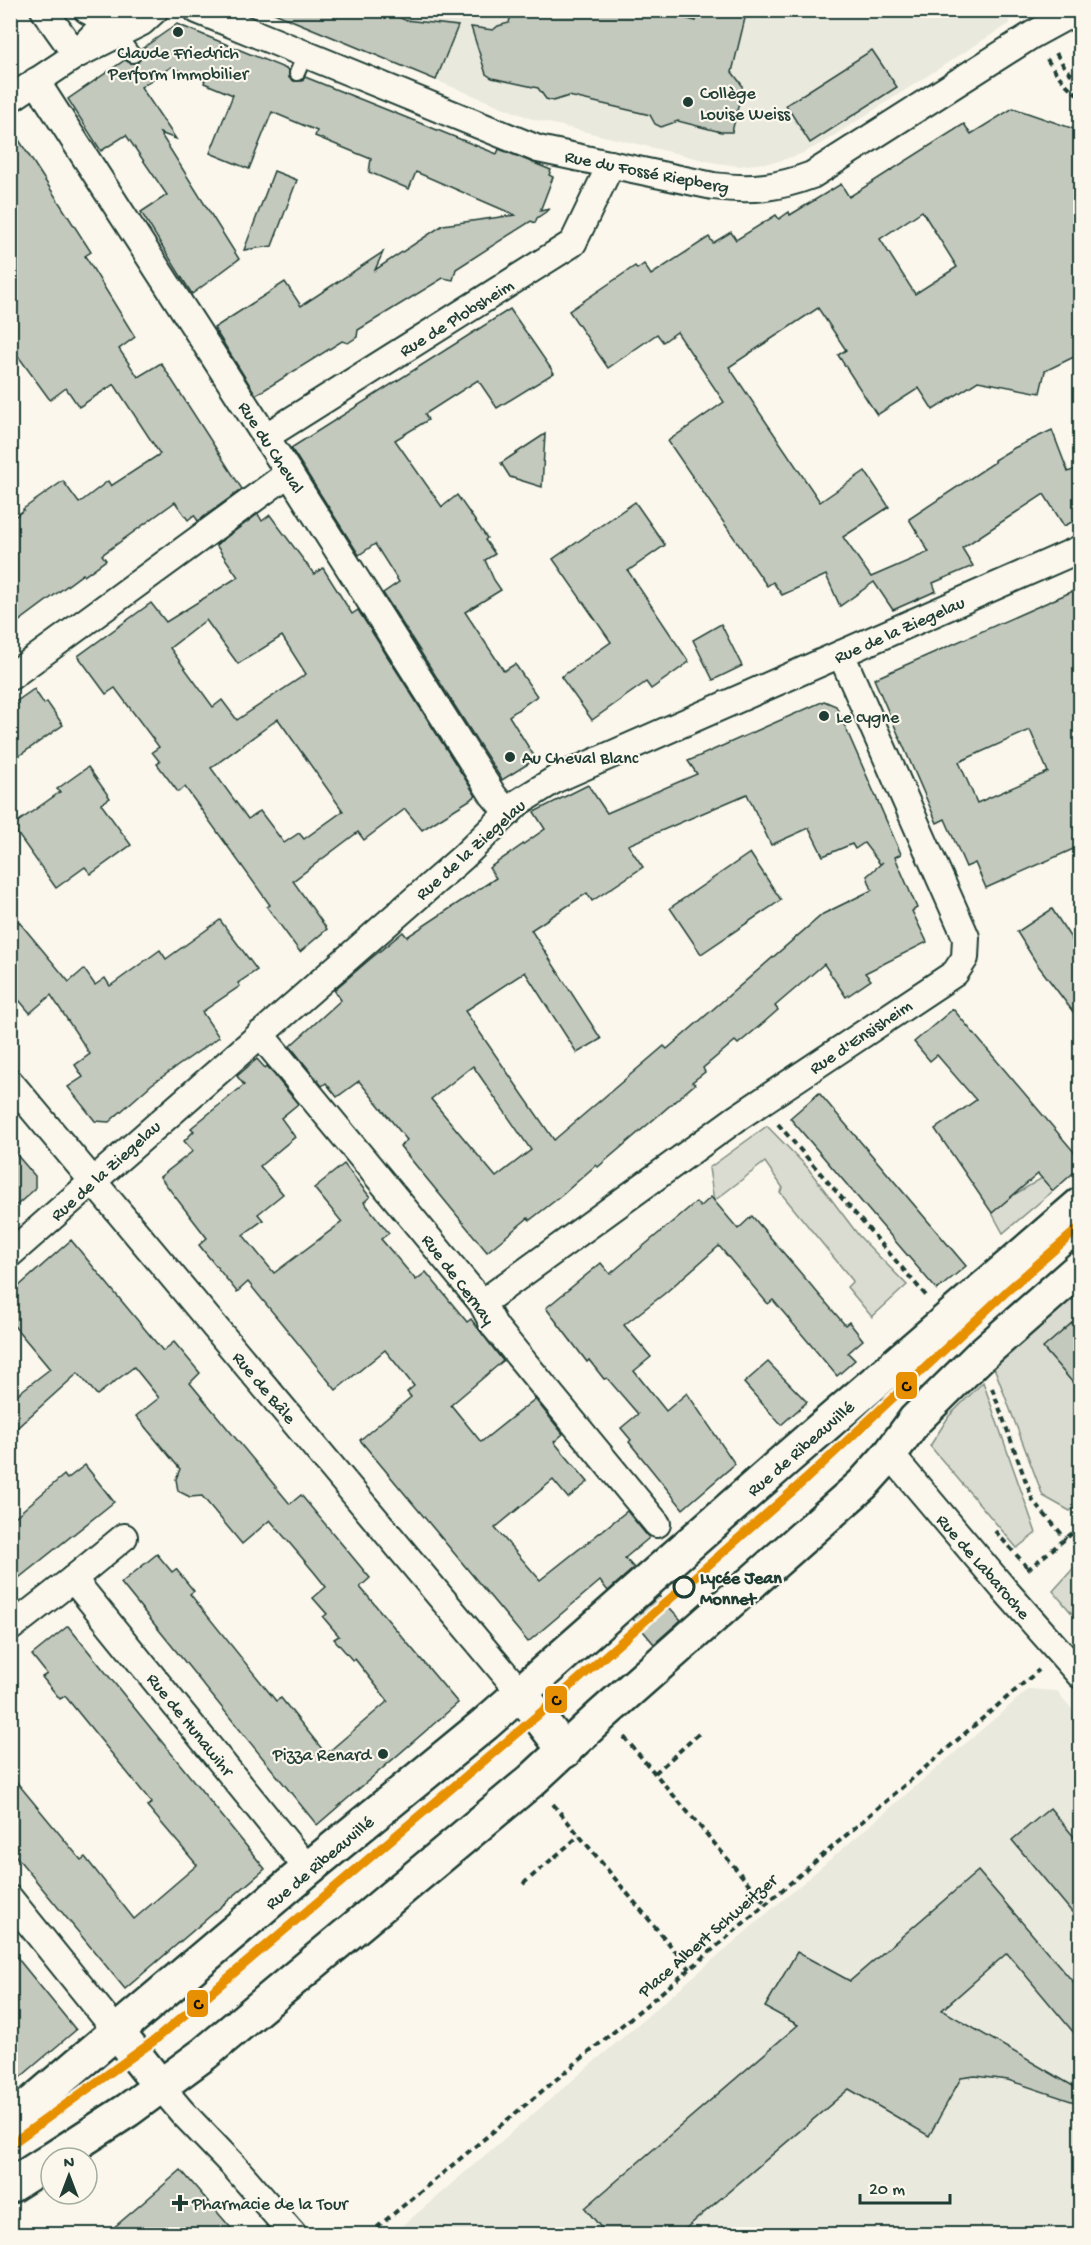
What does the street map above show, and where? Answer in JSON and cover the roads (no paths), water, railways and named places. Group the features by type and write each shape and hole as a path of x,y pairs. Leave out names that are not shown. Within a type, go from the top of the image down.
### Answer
{"street":[{"path":"45,10 76,55"},
{"path":"87,10 117,19 142,22 155,10"},
{"name":"Rue du Fossé Riepberg","path":"197,10 301,64 538,148 736,189 766,188 812,175 1032,35 1078,12"},
{"path":"10,99 76,55 117,19"},
{"name":"Rue du Cheval","path":"36,81 493,795 508,813"},
{"name":"Rue de Plobsheim","path":"265,437 573,243 611,164"},
{"path":"10,677 289,473"},
{"name":"Rue de la Ziegelau","path":"10,1254 463,857 519,802 556,779 1080,549"},
{"name":"Rue d'Ensisheim","path":"482,1303 737,1118 955,973 965,958 966,937 841,654"},
{"name":"Rue de Cernay","path":"260,1034 482,1303 495,1327 657,1524"},
{"name":"Rue de Bâle","path":"10,1082 520,1692"},
{"name":"Rue de Ribeauvillé","path":"10,2122 118,2033 308,1869 485,1724 1080,1205"},
{"path":"72,2146 161,2087 204,2054 532,1780 862,1484 890,1454 915,1420 980,1356 1080,1268"},
{"name":"Rue de Labaroche","path":"890,1454 1080,1675"},
{"path":"10,1628 124,1537"},
{"name":"Rue de Hunawihr","path":"73,1579 308,1869"},
{"path":"520,1692 565,1750"},
{"path":"10,1899 182,2112 234,2165 293,2235"},
{"path":"10,2186 39,2167"}],"lane":[{"path":"117,19 133,55"}],"place":[{"name":"Claude Friedrich Perform Immobilier","path":"178,32"},
{"name":"Collège Louise Weiss","path":"688,102"},
{"name":"Le cygne","path":"824,716"},
{"name":"Au Cheval Blanc","path":"510,757"},
{"name":"Lycée Jean Monnet","path":"684,1587"},
{"name":"Pizza Renard","path":"383,1754"},
{"name":"Pharmacie de la Tour","path":"180,2203"}]}
